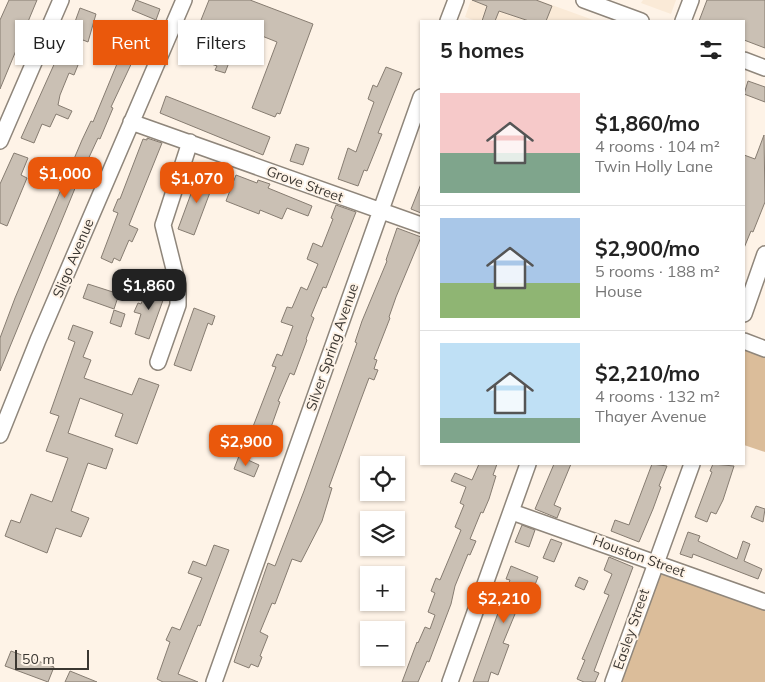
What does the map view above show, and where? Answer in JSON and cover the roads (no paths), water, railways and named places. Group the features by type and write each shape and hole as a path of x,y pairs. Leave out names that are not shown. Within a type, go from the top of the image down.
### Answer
{"street":[{"path":"0,141 61,0"},
{"name":"Sligo Avenue","path":"1,426 184,0"},
{"path":"448,20 456,0"},
{"path":"584,0 638,20"},
{"path":"683,20 691,0"},
{"path":"745,60 765,68"},
{"name":"Silver Spring Avenue","path":"214,682 420,100"},
{"name":"Grove Street","path":"132,122 420,226"},
{"path":"158,362 178,305 178,285 163,225 190,142"},
{"path":"745,311 765,254"},
{"path":"745,341 765,349"},
{"path":"450,682 528,465"},
{"name":"Easley Street","path":"613,682 692,465"},
{"name":"Houston Street","path":"512,512 765,602"}]}
